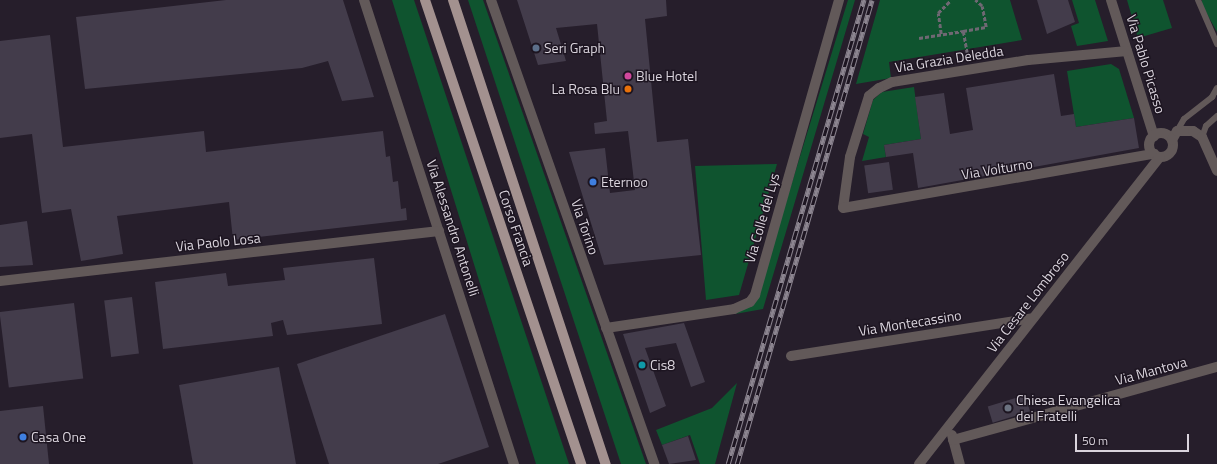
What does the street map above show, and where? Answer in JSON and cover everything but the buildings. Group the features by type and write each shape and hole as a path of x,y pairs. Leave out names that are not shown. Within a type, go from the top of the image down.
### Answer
{"main road":[{"name":"Corso Francia","path":"425,0 581,464"},
{"name":"Corso Francia","path":"453,0 606,464"}],"street":[{"name":"Via Alessandro Antonelli","path":"364,0 514,464"},
{"name":"Via Torino","path":"490,0 654,464"},
{"name":"Via Colle del Lys","path":"606,328 734,309 750,302 755,295 839,0"},
{"name":"Via Pablo Picasso","path":"1111,0 1154,136"},
{"name":"Via Grazia Deledda","path":"843,208 850,157 869,96 892,82 1056,56 1127,51"},
{"path":"1174,136 1172,150 1157,156 1150,147 1154,136 1164,134 1174,136 1194,131 1202,137 1217,171"},
{"name":"Via Volturno","path":"843,208 1157,156"},
{"name":"Via Cesare Lombroso","path":"919,464 1157,156"},
{"name":"Via Paolo Losa","path":"0,281 439,231"},
{"name":"Via Montecassino","path":"791,356 1033,318"},
{"name":"Via Mantova","path":"953,440 1217,367"},
{"path":"949,426 960,464"}],"lane":[{"path":"1198,0 1217,44"},
{"path":"1174,136 1184,119 1212,97 1217,88"},
{"path":"1202,137 1206,126 1217,116"}],"path":[{"path":"941,34 938,13 951,0"},
{"path":"919,38 986,27 982,6 975,0"},
{"path":"964,31 969,69"}],"green space":[{"path":"392,0 414,0 569,464 536,464"},
{"path":"468,0 483,0 646,464 621,464"},
{"path":"848,0 855,0 763,309 735,314 755,303"},
{"path":"880,0 1010,0 1022,40 889,62 891,78 856,84"},
{"path":"1072,0 1095,0 1108,41 1077,46 1071,26 1079,23"},
{"path":"1127,0 1163,0 1172,28 1138,38"},
{"path":"1202,0 1217,0 1217,32 1202,5"},
{"path":"1111,64 1119,69 1134,118 1076,127 1067,71"},
{"path":"914,87 921,139 884,145 886,157 862,161 869,137 863,134 873,100 882,92"},
{"path":"777,164 739,295 706,300 695,166"},
{"path":"737,383 715,464 700,464 690,435 662,445 656,430 712,408"}],"railway":[{"path":"728,464 864,0"},
{"path":"737,464 872,0"}],"place":[{"name":"Seri Graph","path":"536,48"},
{"name":"Blue Hotel","path":"628,76"},
{"name":"La Rosa Blu","path":"628,89"},
{"name":"Eternoo","path":"593,182"},
{"name":"Cis8","path":"642,365"},
{"name":"Chiesa Evangelica dei Fratelli","path":"1008,408"},
{"name":"Casa One","path":"23,437"}]}
